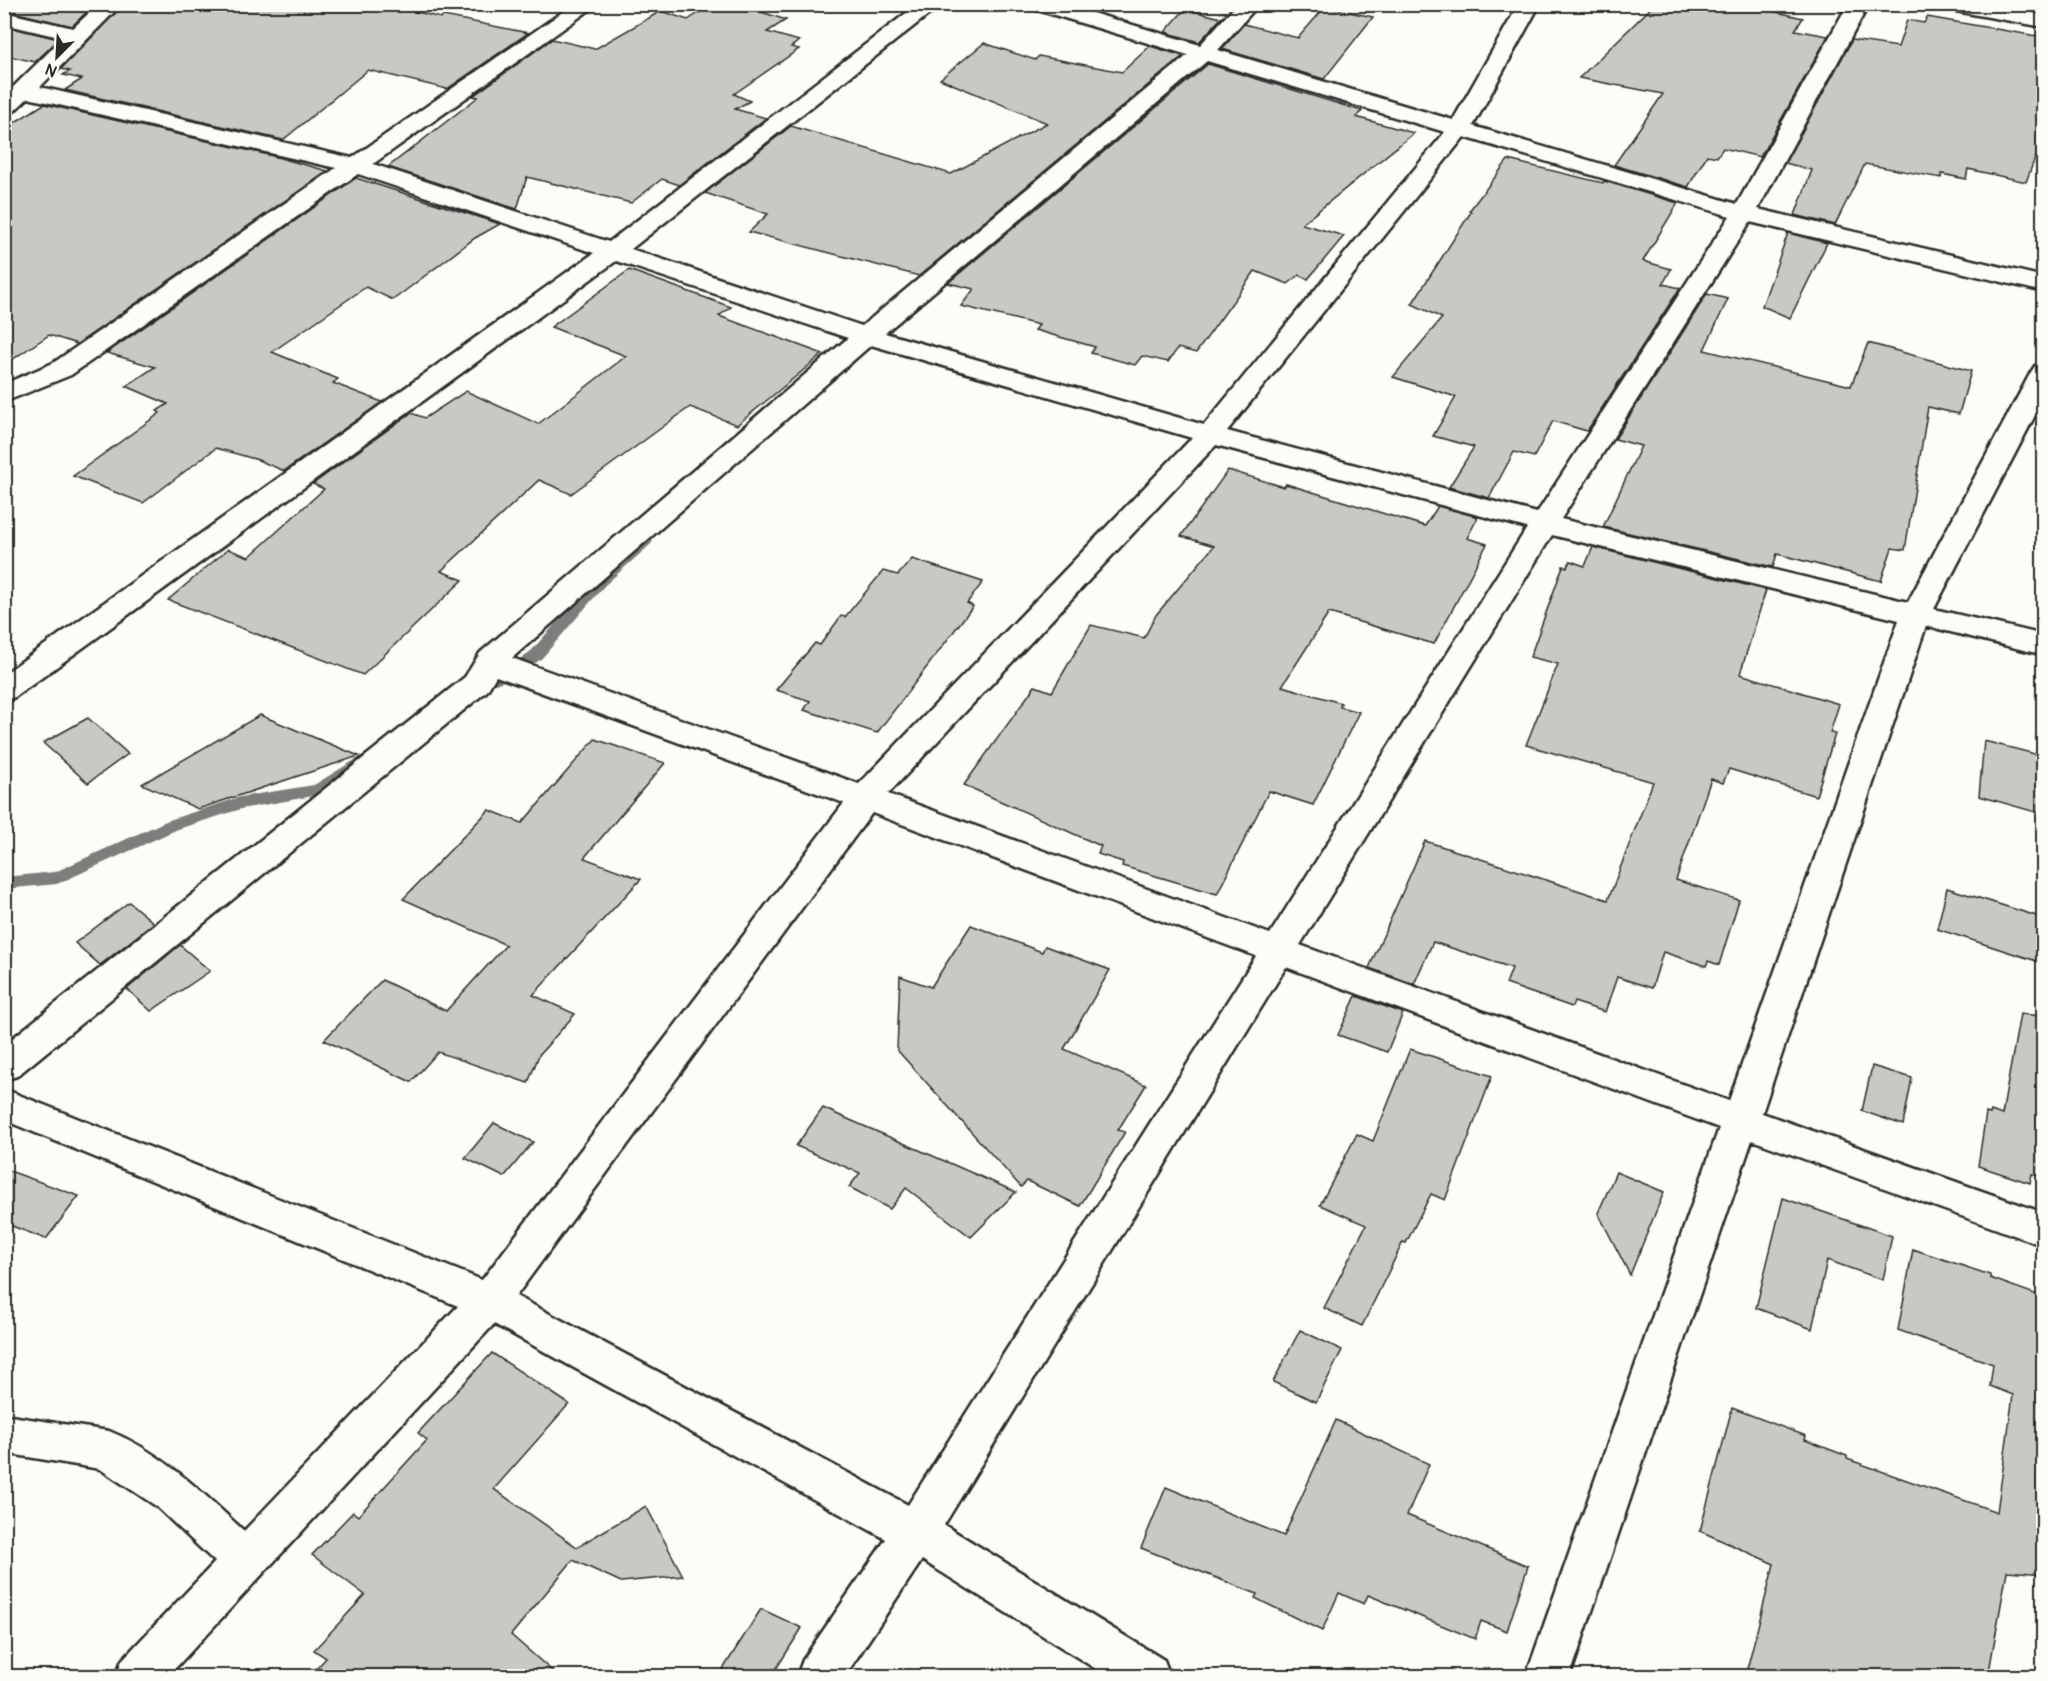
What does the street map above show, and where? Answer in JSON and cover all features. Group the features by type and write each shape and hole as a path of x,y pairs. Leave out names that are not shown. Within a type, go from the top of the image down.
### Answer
{"street":[{"path":"4,108 26,91 78,35 112,4"},
{"path":"4,394 62,369 588,4"},
{"path":"4,690 612,252 932,4"},
{"path":"1038,4 1744,213 2043,285"},
{"path":"4,1066 476,684 491,660 867,336 1204,53 1249,4"},
{"path":"138,1677 489,1301 866,797 1210,435 1460,128 1530,4"},
{"path":"819,1677 916,1532 1544,524 1744,213 1859,4"},
{"path":"1950,4 2043,21"},
{"path":"4,18 78,35"},
{"path":"26,91 354,165 867,336 1210,435 1544,524 1915,616 2043,645"},
{"path":"1548,1677 1915,616 2043,372"},
{"path":"491,660 514,672 866,797 1741,1123 2043,1230"},
{"path":"4,1104 489,1301 916,1532 1148,1677"},
{"path":"4,1434 17,1434 109,1451 171,1492 246,1562"}],"building":[{"path":"4,4 95,4 72,26 4,10"},
{"path":"124,4 385,4 441,18 444,16 528,33 447,89 368,70 283,140 65,90 82,79 63,75 70,71 61,69"},
{"path":"712,4 737,4 786,20 767,32 799,41 791,47 799,49 734,94 750,101 735,109 766,118 679,185 662,179 631,203 527,177 517,209 388,167 478,97 473,96 552,39 595,49 661,11 688,20"},
{"path":"1655,4 1741,4 1803,18 1795,30 1828,36 1760,157 1723,148 1717,157 1707,155 1688,187 1614,165 1663,94 1579,78"},
{"path":"1325,7 1373,17 1324,79 1222,49 1244,24 1298,38"},
{"path":"1185,9 1221,18 1199,42 1165,32"},
{"path":"1927,17 2043,37 2043,160 2035,158 2026,182 1968,169 1966,179 1942,174 1941,178 1865,164 1835,225 1795,215 1812,170 1785,163 1852,40 1898,47 1907,20 1924,23"},
{"path":"4,26 59,39 35,62 4,55"},
{"path":"984,43 1035,60 1039,56 1122,72 1150,46 1183,56 919,276 749,232 768,214 705,193 791,126 951,174 1047,123 940,79"},
{"path":"1208,64 1362,111 1356,117 1414,133 1302,224 1344,236 1308,279 1299,275 1288,284 1255,271 1196,353 1178,348 1168,362 1142,356 1135,365 1091,353 1095,347 1035,330 1039,325 961,306 974,289 948,283"},
{"path":"44,104 269,155 328,171 77,344 49,335 4,365 4,129"},
{"path":"1508,160 1603,183 1604,181 1678,203 1643,261 1671,269 1663,284 1680,288 1587,431 1553,421 1534,457 1514,452 1489,498 1449,487 1474,447 1433,436 1456,397 1393,377 1442,318 1412,304 1471,212 1469,211"},
{"path":"356,178 500,224 475,238 393,300 366,287 272,352 338,379 333,383 382,402 284,471 258,460 216,448 143,503 73,476 160,413 157,411 168,404 126,386 155,367 107,353"},
{"path":"1788,233 1827,243 1790,318 1762,306"},
{"path":"629,270 731,307 719,316 823,354 737,425 690,407 571,494 539,480 441,571 463,580 363,675 168,600 228,549 249,557 324,489 313,484 411,413 425,418 466,391 538,424 626,356 551,327"},
{"path":"1707,294 1728,299 1704,350 1851,386 1868,343 1971,371 1959,414 1928,407 1905,550 1892,548 1881,581 1777,554 1773,567 1603,527 1641,446 1615,439"},
{"path":"1228,470 1284,487 1286,484 1425,526 1438,506 1478,517 1467,538 1487,544 1434,644 1329,613 1282,686 1341,703 1340,707 1359,712 1313,805 1269,791 1217,894 1122,866 1123,862 1098,854 1101,846 964,785 1035,686 1052,692 1091,625 1144,638 1156,615 1214,546 1181,536"},
{"path":"1593,547 1766,590 1740,674 1839,704 1830,733 1835,734 1816,796 1729,769 1723,783 1711,779 1676,880 1739,900 1719,965 1708,961 1706,966 1663,952 1652,988 1617,977 1605,1012 1574,1002 1572,1007 1506,984 1512,968 1433,942 1414,984 1369,968 1425,841 1608,900 1653,782 1526,745 1558,664 1530,657 1563,566 1567,567 1570,561 1585,566"},
{"path":"912,559 983,582 967,603 973,606 877,733 804,710 810,701 776,690 815,643 820,645 841,616 845,617 883,571 898,575"},
{"path":"260,715 359,756 198,809 142,784"},
{"path":"88,718 128,754 88,783 43,743"},
{"path":"595,739 665,763 584,858 641,879 533,995 575,1014 539,1055 528,1083 438,1052 411,1082 324,1040 382,980 446,1011 506,945 403,899 489,810 522,823"},
{"path":"1984,741 2043,756 2043,814 1979,796"},
{"path":"1947,888 2043,918 2043,963 1937,929"},
{"path":"129,902 154,923 100,965 75,943"},
{"path":"971,925 1042,952 1045,946 1110,970 1064,1049 1146,1085 1118,1130 1125,1132 1080,1206 1027,1181 1021,1187 897,1050 900,976 931,987"},
{"path":"180,945 210,971 151,1011 127,989"},
{"path":"1356,996 1403,1013 1387,1052 1338,1035"},
{"path":"2020,1014 2043,1016 2043,1177 2032,1174 2030,1183 1978,1166 1986,1113 1990,1114 1991,1111 2002,1115"},
{"path":"1410,1049 1492,1076 1445,1200 1431,1194 1406,1243 1403,1242 1362,1326 1324,1308 1366,1225 1320,1205 1357,1134 1373,1141"},
{"path":"1872,1066 1912,1078 1903,1125 1862,1111"},
{"path":"823,1108 1016,1192 971,1237 906,1188 890,1209 849,1187 860,1173 796,1146"},
{"path":"494,1123 533,1142 504,1177 465,1158"},
{"path":"4,1169 79,1196 46,1239 4,1223"},
{"path":"1616,1172 1664,1192 1630,1275 1598,1213"},
{"path":"1783,1198 1892,1236 1883,1280 1827,1260 1812,1329 1756,1308"},
{"path":"1913,1249 1990,1275 1990,1278 2043,1297 2043,1574 2007,1571 1988,1677 1745,1677 1774,1564 1700,1531 1732,1408 1806,1436 1805,1440 1847,1456 1847,1459 1997,1512 2013,1395 1990,1386 1993,1364 1898,1330"},
{"path":"1300,1330 1342,1350 1316,1402 1273,1382"},
{"path":"492,1353 569,1404 494,1489 577,1547 646,1506 683,1576 621,1582 573,1560 511,1635 559,1677 309,1677 326,1658 314,1650 365,1595 312,1555 353,1512 358,1516 427,1440 418,1433"},
{"path":"1336,1420 1429,1464 1407,1515 1528,1566 1507,1631 1481,1621 1475,1639 1368,1595 1364,1604 1339,1593 1322,1631 1255,1598 1257,1594 1141,1548 1166,1487 1284,1536"},
{"path":"761,1609 802,1628 771,1677 718,1677"}],"waterway":[{"path":"474,686 514,672 537,654 600,582 646,541"},
{"path":"4,883 57,878 172,825 240,803 318,790 366,759"}]}
